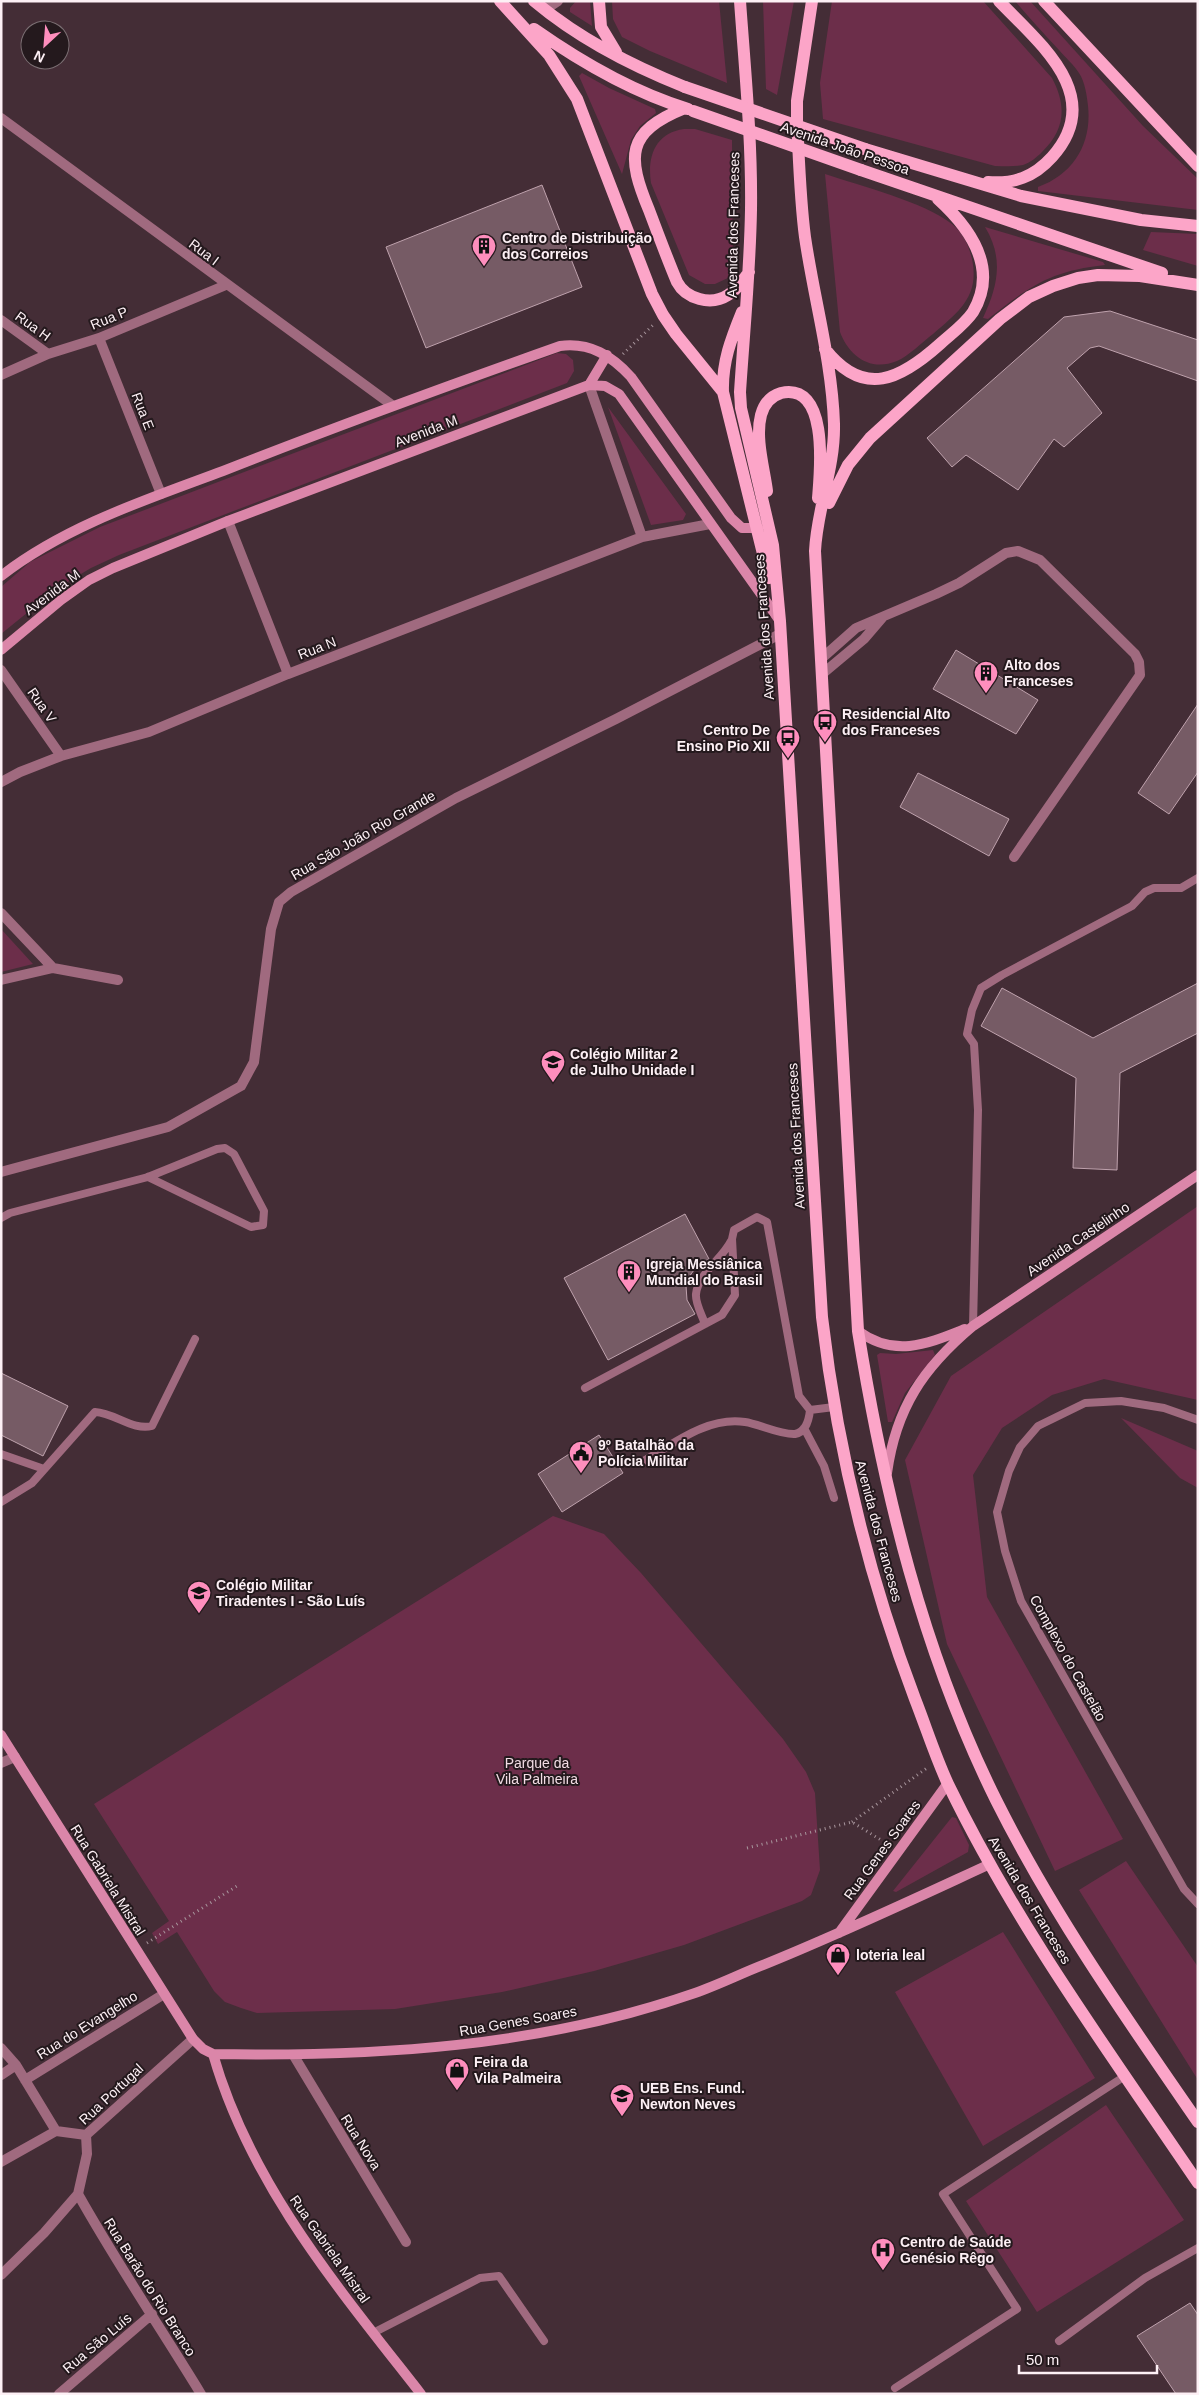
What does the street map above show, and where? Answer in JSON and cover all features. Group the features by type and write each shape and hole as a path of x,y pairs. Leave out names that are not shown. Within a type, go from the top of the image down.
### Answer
{"main road":[{"name":"Avenida João Pessoa","path":"501,1 533,28 599,71 643,92 861,170 1198,285"},
{"path":"501,1 549,55 577,99 652,294 663,315 723,392"},
{"path":"599,1 602,27 610,43 621,58"},
{"name":"Avenida dos Franceses","path":"740,1 751,170 749,272 740,392 741,408 773,545 780,628 822,1316 834,1407 850,1486 868,1559 903,1668 948,1783 990,1864 1038,1945 1198,2183"},
{"name":"Avenida dos Franceses","path":"812,1 798,93 797,120 805,235 833,404 833,452 814,551 858,1331 871,1414 886,1481 920,1610 953,1703 996,1799 1102,1984 1198,2122"},
{"path":"962,179 1007,182 1031,176 1042,168 1057,152 1070,126 1073,107 1071,94 1062,70 1054,59 999,1"},
{"path":"1044,1 1198,166"},
{"name":"Avenida João Pessoa","path":"535,2 579,33 621,58 685,87 865,149 1021,196 1141,220 1198,226"},
{"path":"689,110 657,121 642,136 638,144 634,163 637,182 677,282 684,291 702,300 722,298 734,291 749,272"},
{"path":"824,348 838,364 848,370 862,377 885,379 898,375 917,364 972,312 982,283 982,265 977,246 969,231 957,216 935,195"},
{"path":"816,533 848,465 870,438 1000,319 1029,297 1053,286 1078,278 1098,275 1140,276 1198,285"},
{"path":"746,303 726,353 723,369 723,392 758,528 780,628"},
{"path":"773,545 760,425 765,405 775,396 782,393 796,394 807,402 818,424 821,455 816,533"}],"street":[{"path":"535,2 545,6 558,1"},
{"name":"Rua I","path":"1,118 392,406"},
{"name":"Rua P","path":"1,375 48,354 99,338 226,285"},
{"name":"Rua H","path":"1,320 48,354"},
{"name":"Rua E","path":"99,338 161,494"},
{"path":"1,576 27,556 92,523 161,494 392,406 560,346 580,346 611,358 631,377 731,518 742,528 758,528"},
{"path":"588,385 611,358"},
{"path":"588,385 605,386 619,394 780,628"},
{"path":"588,385 642,537"},
{"name":"Avenida M","path":"1,650 61,600 89,580 112,568 228,520 588,385"},
{"path":"228,520 288,674"},
{"name":"Rua N","path":"1,782 20,772 61,756 149,732 288,674 642,537 710,524"},
{"path":"821,658 856,628 868,621 882,618 959,583 1006,554 1018,551 1040,560 1135,654 1139,662 1140,675 1014,856"},
{"path":"822,675 864,639 882,618"},
{"name":"Rua São João Rio Grande","path":"1,1172 168,1128 241,1086 254,1062 271,928 279,902 313,877 456,798 616,719 780,628"},
{"name":"Rua V","path":"1,670 61,756"},
{"path":"1,913 52,968"},
{"path":"1,980 52,968 118,980"},
{"name":"Avenida Castelinho","path":"886,1481 891,1447 897,1426 912,1393 944,1351 973,1326 1198,1175"},
{"name":"Avenida Castelinho","path":"858,1331 886,1345 904,1347 924,1344 973,1326"},
{"name":"Rua Gabriela Mistral","path":"1,1735 193,2039"},
{"path":"1,1763 15,1757"},
{"name":"Rua Genes Soares","path":"838,1934 948,1783"},
{"name":"Rua Genes Soares","path":"213,2054 294,2056 380,2053 436,2048 519,2037 605,2019 695,1993 838,1934 990,1864"},
{"name":"Rua do Evangelho","path":"25,2080 164,1994"},
{"path":"193,2039 203,2049 213,2054"},
{"name":"Rua Portugal","path":"1,2275 44,2233 78,2194 87,2154 86,2135 193,2039"},
{"path":"1,2048 16,2066 56,2131"},
{"name":"Rua Gabriela Mistral","path":"213,2054 222,2085 235,2118 261,2170 298,2231 373,2333 422,2394"},
{"name":"Rua Nova","path":"294,2056 406,2242"},
{"path":"1,2075 16,2066"},
{"path":"1,2162 56,2131 86,2135"},
{"name":"Rua Barão do Rio Branco","path":"78,2194 103,2239 201,2394"},
{"name":"Rua São Luís","path":"59,2394 152,2314"}],"lane":[{"path":"973,1326 978,1110 974,1044 967,1034 976,996 981,988 1002,975 1132,906 1145,892 1154,888 1181,888 1198,878"},
{"path":"1,1218 10,1212 148,1177 217,1149 225,1148 234,1154 264,1211 263,1225 251,1227 148,1177"},
{"path":"585,1388 722,1315 735,1295 732,1239 734,1230 757,1217 767,1222 799,1396 810,1410"},
{"path":"706,1324 696,1295 700,1281 725,1252 732,1239"},
{"path":"1,1502 32,1483 95,1412 106,1413 143,1428 152,1426 195,1339"},
{"name":"Complexo do Castelão","path":"1198,1420 1164,1408 1121,1401 1085,1404 1038,1426 1020,1446 1009,1471 997,1512 1005,1551 1021,1601 1184,1889 1198,1904"},
{"path":"810,1410 834,1407"},
{"path":"810,1410 804,1428 824,1466 834,1498"},
{"path":"640,1463 712,1423 727,1421 746,1422 791,1434 804,1428"},
{"path":"1,1454 44,1469"},
{"path":"895,2388 1017,2309 944,2194 1125,2076"},
{"path":"1059,2341 1145,2278 1198,2248"},
{"path":"373,2333 480,2278 499,2276 544,2341"}],"path":[{"path":"611,358 663,315"},
{"path":"746,1848 852,1822 938,1760"},
{"path":"852,1822 898,1850"},
{"path":"136,1950 237,1886"}],"green space":[{"path":"576,1 590,1 592,26 570,12 570,8"},
{"path":"612,1 719,1 727,83 650,51 622,37 613,19"},
{"path":"763,1 794,1 777,95 766,89"},
{"path":"832,1 983,1 1052,78 1057,88 1060,98 1061,117 1059,126 1050,144 1036,158 1023,165 995,166 823,119 820,83"},
{"path":"1015,1 1030,1 1143,126 1198,179 1198,210 1038,191 1038,187 1062,174 1078,156 1087,132 1088,102 1084,85 1077,70"},
{"path":"582,73 609,88 655,109 656,113 640,126 631,140 622,174 579,76"},
{"path":"684,129 695,129 732,140 733,270 730,277 715,284 705,284 689,275 651,183 650,164 655,148 666,135"},
{"path":"825,174 892,195 940,216 959,231 969,249 974,272 970,294 951,318 902,359 887,364 869,363 862,360 849,348 840,332"},
{"path":"985,227 1103,262 1105,265 1069,271 1055,276 1016,297 988,319 983,318 992,295 997,272 995,250"},
{"path":"1151,232 1198,234 1198,266 1143,250"},
{"path":"557,353 566,354 573,360 574,371 567,383 119,555 91,568 59,587 1,634 1,587 30,562 100,527"},
{"path":"608,407 686,514 683,520 651,525"},
{"path":"1,929 33,964 1,972"},
{"path":"1198,1206 1198,1400 1104,1379 1052,1395 1002,1428 973,1475 987,1597 1123,1839 1055,1871 947,1644 905,1460 951,1376"},
{"path":"933,1350 935,1355 905,1393 892,1422 888,1422 877,1355 880,1353 896,1354"},
{"path":"1121,1418 1198,1451 1198,1488 1180,1478"},
{"name":"Parque da Vila Palmeira","path":"553,1516 604,1534 641,1573 783,1739 806,1772 815,1793 820,1870 811,1895 802,1901 684,1945 594,1971 502,1992 395,2009 257,2013 225,2002 214,1991 177,1932 158,1944 152,1933 169,1921 94,1804"},
{"path":"952,1817 956,1818 969,1845 968,1852 896,1892 893,1891"},
{"path":"1126,1861 1198,1967 1198,2080 1079,1890"},
{"path":"1003,1932 1095,2078 983,2146 895,1992"},
{"path":"1106,2105 1184,2220 1037,2312 966,2201"}],"building":[{"name":"Centro de Distribuição dos Correios","path":"542,185 582,287 426,348 386,247"},
{"path":"1110,311 1198,340 1198,381 1099,346 1090,348 1067,368 1102,413 1064,447 1054,439 1018,490 966,455 952,467 927,438 1064,317"},
{"name":"Alto dos Franceses","path":"956,650 1038,700 1016,734 933,689"},
{"path":"1198,704 1198,772 1169,814 1138,793"},
{"path":"918,773 1009,819 989,856 900,807"},
{"path":"1198,983 1198,1033 1120,1073 1117,1170 1073,1168 1076,1078 981,1026 1002,988 1093,1038"},
{"name":"Igreja Messiânica Mundial do Brasil","path":"685,1214 709,1259 698,1265 691,1274 686,1286 687,1300 695,1314 608,1360 564,1278"},
{"path":"1,1373 68,1406 43,1456 1,1435"},
{"name":"9º Batalhão da Polícia Militar","path":"599,1435 623,1473 562,1512 538,1474"},
{"path":"1190,2303 1198,2315 1198,2394 1176,2394 1137,2336"}],"place":[{"name":"Centro de Distribuição dos Correios","path":"484,267"},
{"name":"Alto dos Franceses","path":"986,694"},
{"name":"Residencial Alto dos Franceses","path":"825,743"},
{"name":"Centro De Ensino Pio XII","path":"788,759"},
{"name":"Colégio Militar 2 de Julho Unidade I","path":"553,1083"},
{"name":"Igreja Messiânica Mundial do Brasil","path":"629,1293"},
{"name":"9º Batalhão da Polícia Militar","path":"581,1474"},
{"name":"Colégio Militar Tiradentes I - São Luís","path":"199,1614"},
{"name":"loteria leal","path":"838,1976"},
{"name":"Feira da Vila Palmeira","path":"457,2091"},
{"name":"UEB Ens. Fund. Newton Neves","path":"622,2117"},
{"name":"Centro de Saúde Genésio Rêgo","path":"883,2271"}]}
